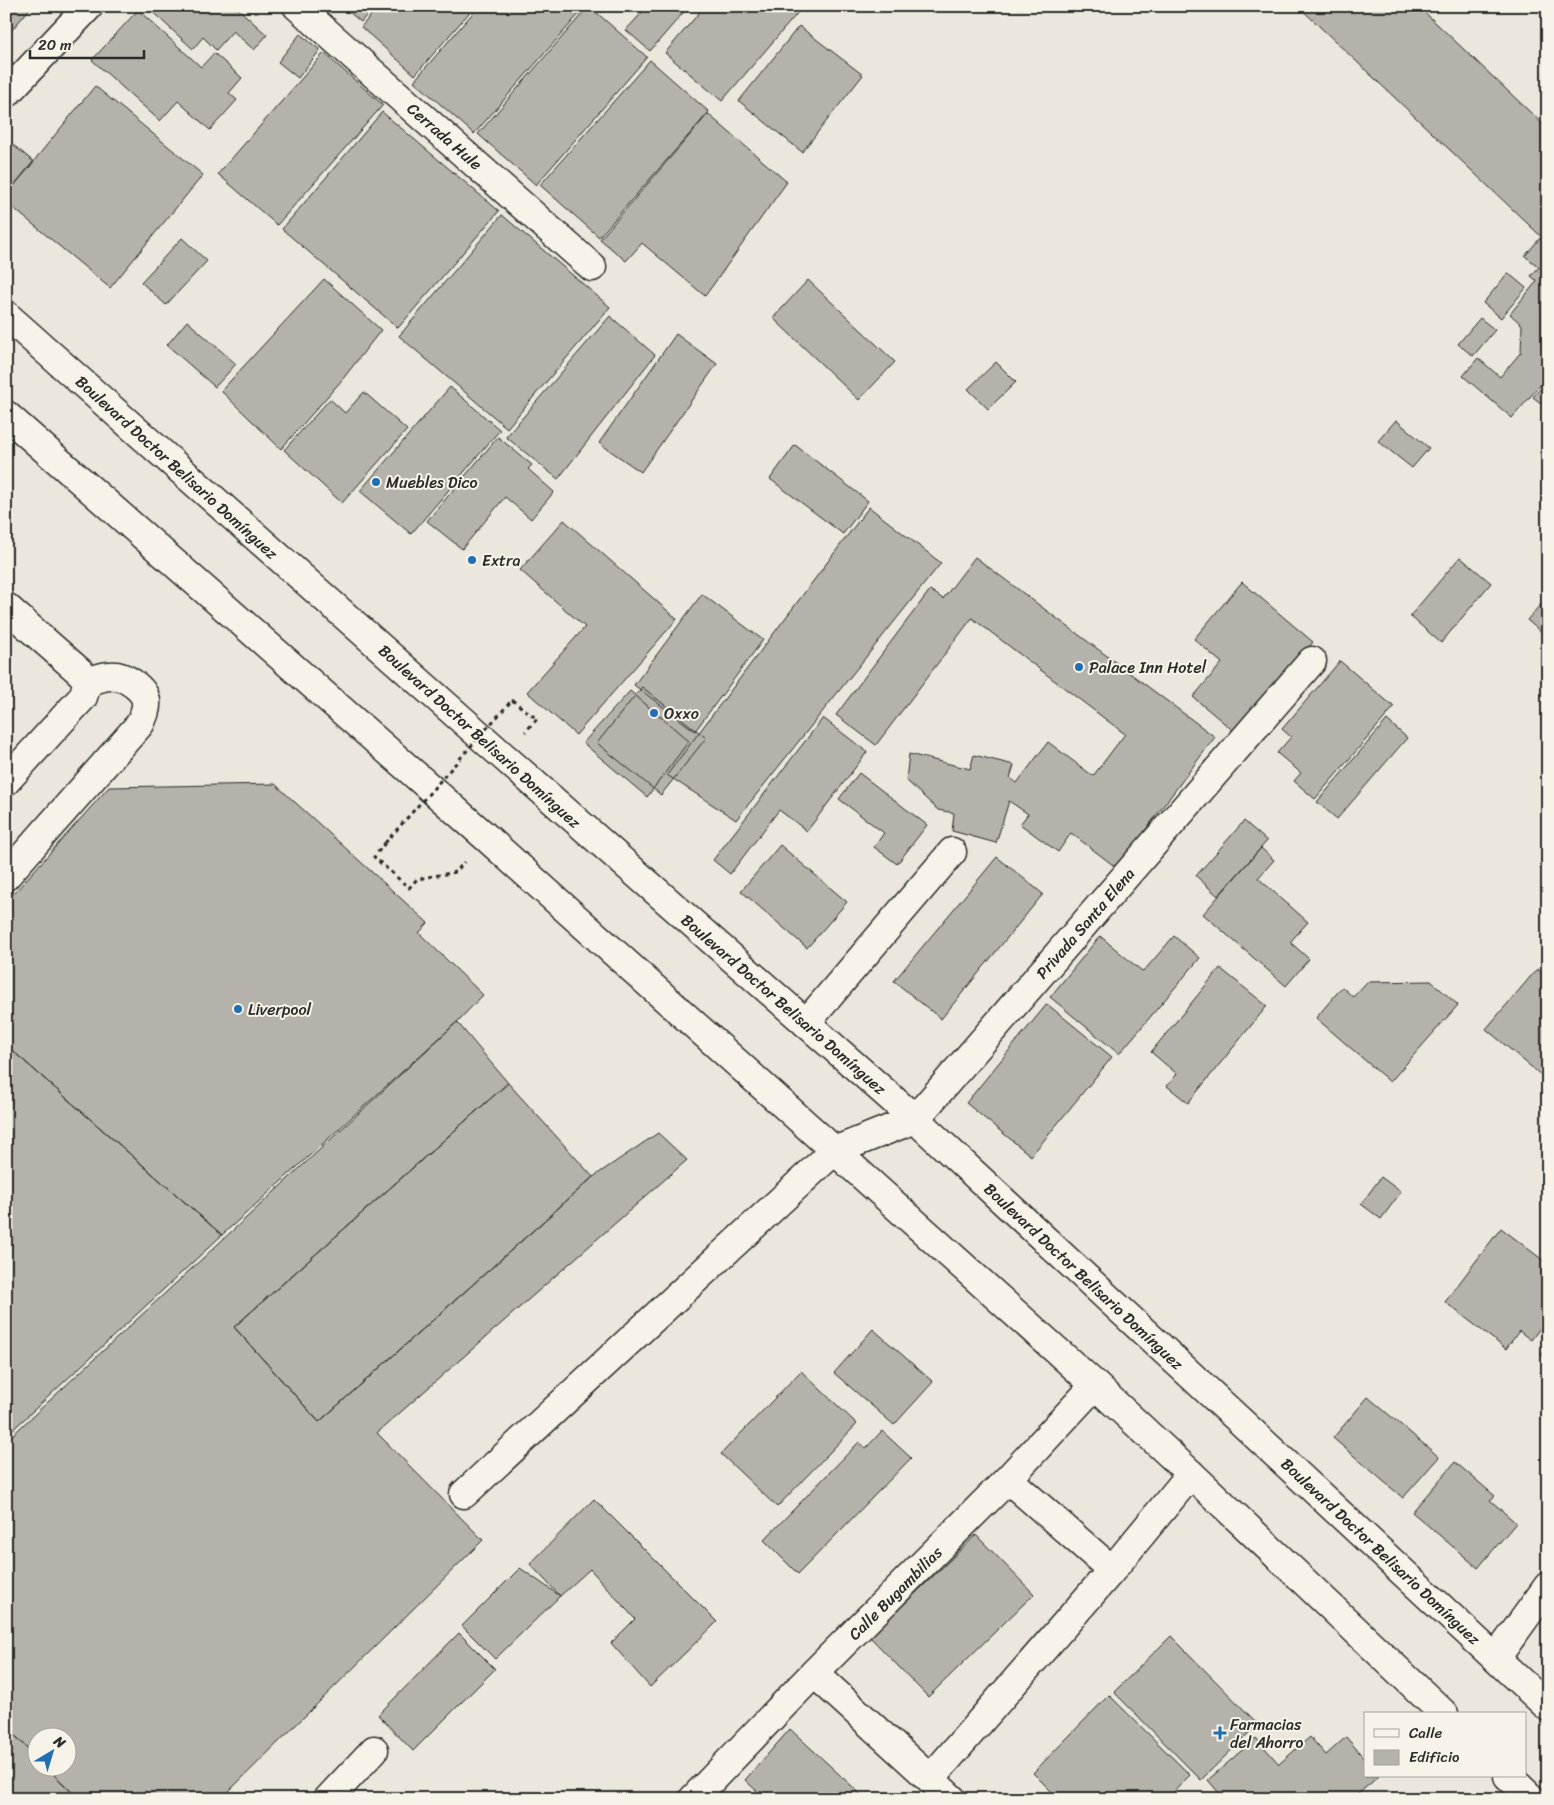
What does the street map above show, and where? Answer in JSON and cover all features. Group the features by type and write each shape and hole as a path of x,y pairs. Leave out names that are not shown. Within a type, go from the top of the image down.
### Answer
{"main road":[{"path":"6,94 89,6"},
{"name":"Cerrada Hule","path":"297,6 592,267"},
{"name":"Boulevard Doctor Belisario Domínguez","path":"6,315 481,738 915,1119 1548,1707"},
{"path":"6,415 487,838 1095,1385 1442,1712"},
{"path":"6,607 88,681"},
{"name":"Privada Santa Elena","path":"834,1151 915,1119 1312,661"},
{"path":"6,876 16,849 140,724 145,711 146,700 140,689 123,678 112,675 88,681"},
{"path":"6,781 84,696 88,681"},
{"path":"806,1024 952,852"},
{"path":"464,1494 834,1151"},
{"name":"Calle Bugambilias","path":"693,1799 814,1673 1008,1479 1095,1385"},
{"path":"931,1778 1112,1570 1191,1474"},
{"path":"1008,1479 1112,1570"},
{"path":"1496,1658 1548,1586"},
{"path":"814,1673 952,1799"},
{"path":"328,1799 374,1750"},
{"path":"1510,1778 1532,1799"}],"path":[{"path":"487,838 456,872 417,879 409,888 374,856 512,700 537,719"}],"building":[{"path":"6,6 32,6 6,37"},
{"path":"146,6 235,6 267,35 254,50 233,31 216,50 203,37 193,49"},
{"path":"342,6 374,6 361,22"},
{"path":"379,6 475,6 415,75 361,27"},
{"path":"479,6 586,6 474,134 414,81"},
{"path":"589,6 647,57 536,185 478,134"},
{"path":"648,6 689,6 650,51 626,30"},
{"path":"705,6 798,6 801,9 722,101 665,53"},
{"path":"1298,6 1418,6 1548,129 1547,242"},
{"path":"138,10 201,67 214,53 242,78 229,93 237,100 210,130 178,101 160,121 92,60"},
{"path":"799,26 863,75 802,152 739,101"},
{"path":"300,34 320,50 298,78 278,62"},
{"path":"324,53 383,105 277,225 218,174"},
{"path":"650,60 709,112 599,237 540,185"},
{"path":"95,86 203,175 110,288 6,202 6,195"},
{"path":"382,112 499,211 398,328 282,229"},
{"path":"708,114 787,182 705,296 642,243 626,261 600,239"},
{"path":"12,144 34,162 6,195 6,151"},
{"path":"502,215 610,307 507,428 399,336"},
{"path":"182,238 207,261 166,305 141,282"},
{"path":"1540,238 1548,244 1548,376 1512,418 1463,376 1478,358 1500,377 1521,352 1522,325 1510,314 1537,281 1531,276 1539,267 1525,256"},
{"path":"1508,273 1526,288 1501,318 1483,303"},
{"path":"324,279 381,330 342,380 281,449 221,391"},
{"path":"808,280 895,362 859,400 773,318"},
{"path":"610,316 655,355 558,479 506,437"},
{"path":"1480,318 1495,330 1473,356 1458,344"},
{"path":"187,321 236,364 215,387 167,345"},
{"path":"676,334 717,364 641,472 599,443"},
{"path":"996,362 1016,382 988,409 968,389"},
{"path":"1548,380 1548,409 1533,397"},
{"path":"450,387 500,430 411,534 360,491"},
{"path":"364,392 407,430 342,503 284,450 330,399 345,413"},
{"path":"1396,420 1429,448 1412,468 1378,441"},
{"path":"498,437 532,465 528,469 554,492 531,519 505,497 462,549 427,521"},
{"path":"795,445 868,501 843,534 770,479"},
{"path":"869,507 941,563 736,820 667,775"},
{"path":"564,520 677,619 576,735 527,692 585,627 520,570"},
{"name":"Palace Inn Hotel","path":"975,557 1215,737 1117,868 1071,833 1058,852 1020,824 1028,814 1009,801 996,843 952,831 954,813 938,810 906,780 909,754 970,769 974,755 1014,765 1010,778 1017,783 1048,742 1093,776 1125,734 972,618 876,745 836,715 930,590 943,599"},
{"path":"1460,557 1491,583 1441,643 1410,616"},
{"path":"1242,582 1313,642 1236,733 1193,697 1222,663 1194,639"},
{"path":"702,594 763,640 695,731 634,685"},
{"path":"1548,596 1548,638 1527,620"},
{"path":"1340,661 1394,707 1315,799 1294,781 1301,773 1277,753 1291,737 1282,729"},
{"path":"642,687 706,738 661,795 597,743"},
{"path":"630,691 689,741 647,797 583,743"},
{"path":"823,718 867,752 807,831 779,810 730,874 713,860"},
{"path":"1387,720 1407,738 1337,819 1317,802"},
{"path":"859,773 927,825 897,864 874,847 884,833 839,799"},
{"name":"Liverpool","path":"275,784 428,923 419,933 483,995 457,1022 222,1235 6,1045 6,902 109,787"},
{"path":"1244,821 1267,841 1218,896 1196,876"},
{"path":"780,845 847,902 807,948 741,891"},
{"path":"1261,848 1274,860 1258,878 1308,922 1290,942 1309,959 1286,986 1203,914"},
{"path":"997,857 1043,894 941,1019 894,981"},
{"path":"1100,936 1143,972 1174,936 1200,958 1119,1054 1050,997"},
{"path":"1220,968 1267,1006 1188,1103 1167,1086 1177,1074 1151,1052"},
{"path":"1537,969 1548,978 1548,1081 1486,1029"},
{"path":"1431,981 1458,1005 1390,1082 1316,1018 1342,987 1353,997 1367,982"},
{"path":"1047,1004 1112,1057 1031,1156 966,1103"},
{"path":"457,1022 508,1083 234,1327 319,1422 593,1177 658,1133 687,1160 377,1433 483,1540 221,1799 79,1799 57,1778 78,1778 78,1728 28,1728 28,1748 6,1727 6,1441"},
{"path":"6,1045 222,1235 6,1436"},
{"path":"508,1083 593,1177 319,1422 234,1327"},
{"path":"1381,1177 1401,1192 1381,1219 1361,1204"},
{"path":"1501,1228 1548,1264 1548,1318 1531,1340 1519,1331 1506,1349 1445,1302"},
{"path":"873,1329 933,1382 894,1425 834,1373"},
{"path":"1548,1346 1548,1360 1541,1355"},
{"path":"801,1371 857,1424 777,1507 721,1454"},
{"path":"1368,1397 1439,1457 1403,1498 1333,1438"},
{"path":"882,1431 911,1458 798,1574 764,1540 859,1442 866,1448"},
{"path":"1455,1462 1495,1496 1490,1500 1516,1523 1478,1568 1412,1512"},
{"path":"594,1499 717,1622 650,1687 611,1643 635,1619 590,1569 560,1596 530,1564"},
{"path":"976,1535 1034,1594 928,1697 870,1637"},
{"path":"520,1568 560,1596 495,1659 462,1626"},
{"path":"459,1633 495,1669 413,1751 378,1715"},
{"path":"1171,1636 1258,1724 1201,1780 1114,1692"},
{"path":"1109,1695 1190,1775 1167,1799 1059,1799 1033,1773"},
{"path":"6,1727 28,1748 28,1778 57,1778 79,1799 6,1799"},
{"path":"790,1729 866,1799 756,1799 760,1794 745,1780"},
{"path":"1310,1737 1326,1755 1346,1737 1364,1758 1364,1778 1377,1778 1358,1794 1362,1799 1224,1799 1208,1780 1256,1738 1279,1764"}],"place":[{"name":"Muebles Dico","path":"376,482"},
{"name":"Extra","path":"472,560"},
{"name":"Palace Inn Hotel","path":"1079,667"},
{"name":"Oxxo","path":"654,713"},
{"name":"Liverpool","path":"238,1009"},
{"name":"Farmacias del Ahorro","path":"1220,1733"}]}
